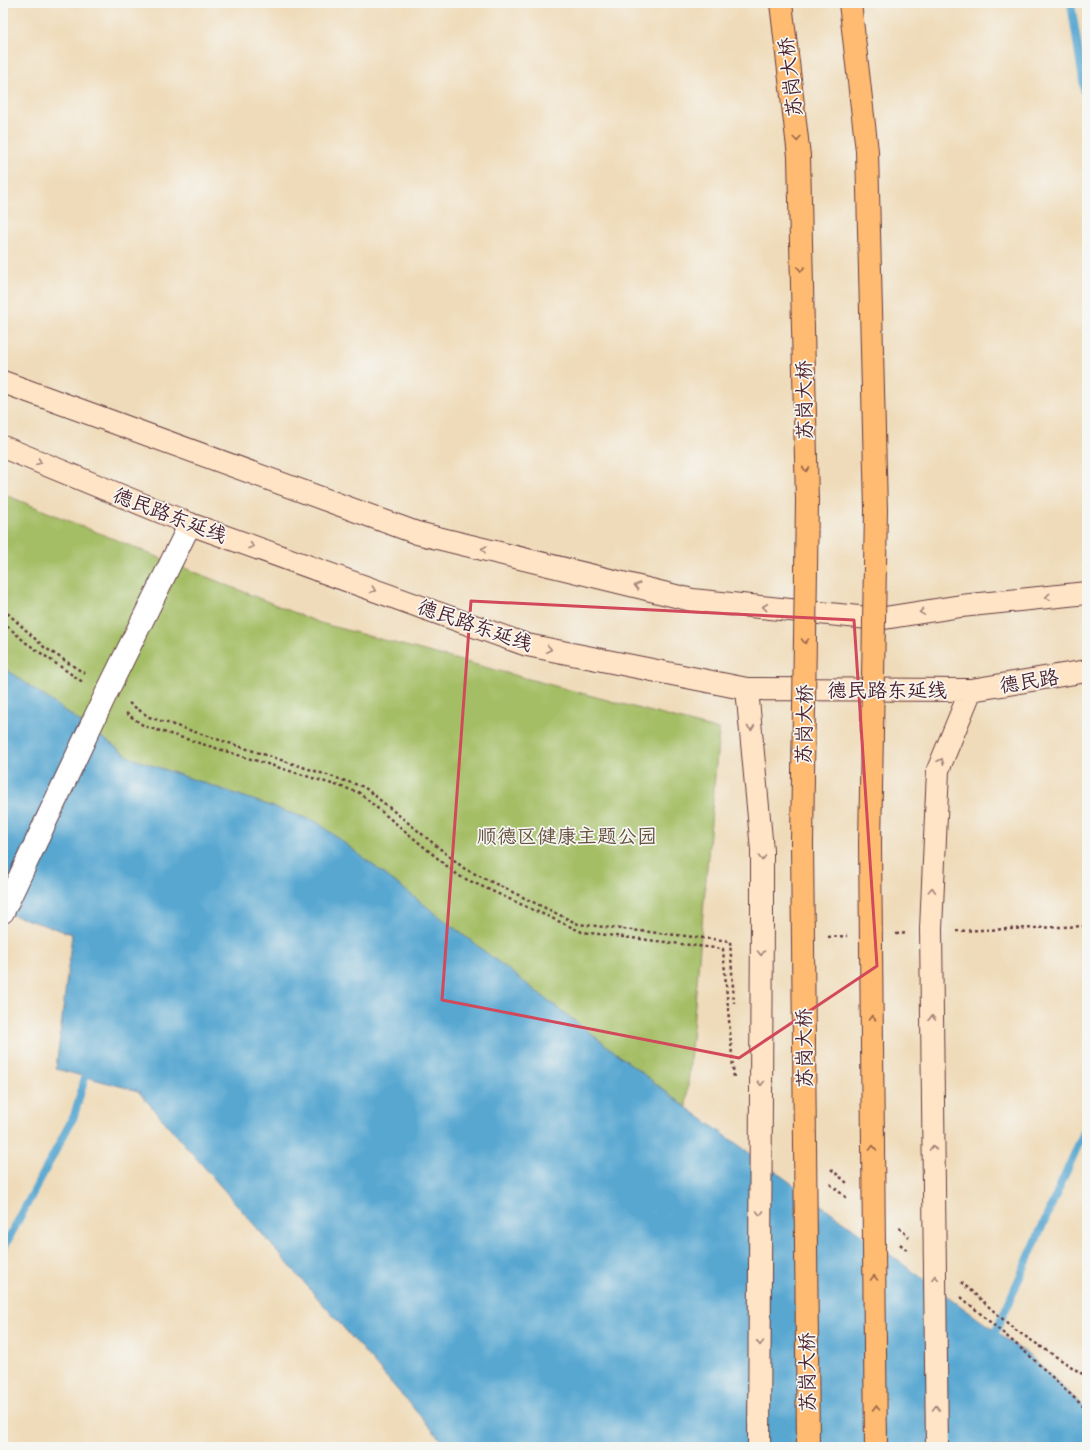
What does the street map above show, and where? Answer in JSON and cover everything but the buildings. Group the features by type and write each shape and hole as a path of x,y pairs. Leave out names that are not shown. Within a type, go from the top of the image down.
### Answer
{"highway":[{"name":"苏岗大桥","path":"781,3 799,156 807,501 802,843 808,1447"},
{"path":"850,3 868,151 876,510 870,844 876,1447"}],"main road":[{"path":"3,382 417,533 692,600 878,619 961,606 1087,594"},
{"name":"德民路东延线","path":"3,447 190,524 527,645 747,690 971,690"},
{"name":"德民路","path":"971,690 1087,671"},
{"path":"747,690 762,850 759,1447"},
{"path":"937,1447 930,929 938,770 971,690"}],"street":[{"path":"3,912 190,524"}],"path":[{"path":"3,609 44,647 107,694 144,726 358,792 459,876 582,932 723,949 734,1079"},
{"path":"3,622 25,642 107,694 149,718 364,787 465,869 578,924 730,941 734,1004"},
{"path":"826,1165 850,1184"},
{"path":"829,1183 853,1203"},
{"path":"897,1226 909,1237"},
{"path":"894,1239 912,1254"},
{"path":"957,1279 1014,1329 1087,1377"},
{"path":"959,1295 1031,1357 1087,1410"}],"highlighted area":[{"path":"471,601 854,620 877,966 739,1058 442,1000"}],"green space":[{"name":"顺德区健康主题公园","path":"3,494 320,623 719,730 686,1107 317,822 131,758 3,667"}],"water":[{"path":"3,667 131,758 317,822 686,1107 1031,1357 1087,1410 1087,1447 447,1447 138,1091 56,1069 72,934 3,912"}],"waterway":[{"path":"1071,3 1087,107"},
{"path":"3,1249 74,1116 88,1067"},
{"path":"992,1340 1087,1125"}]}
